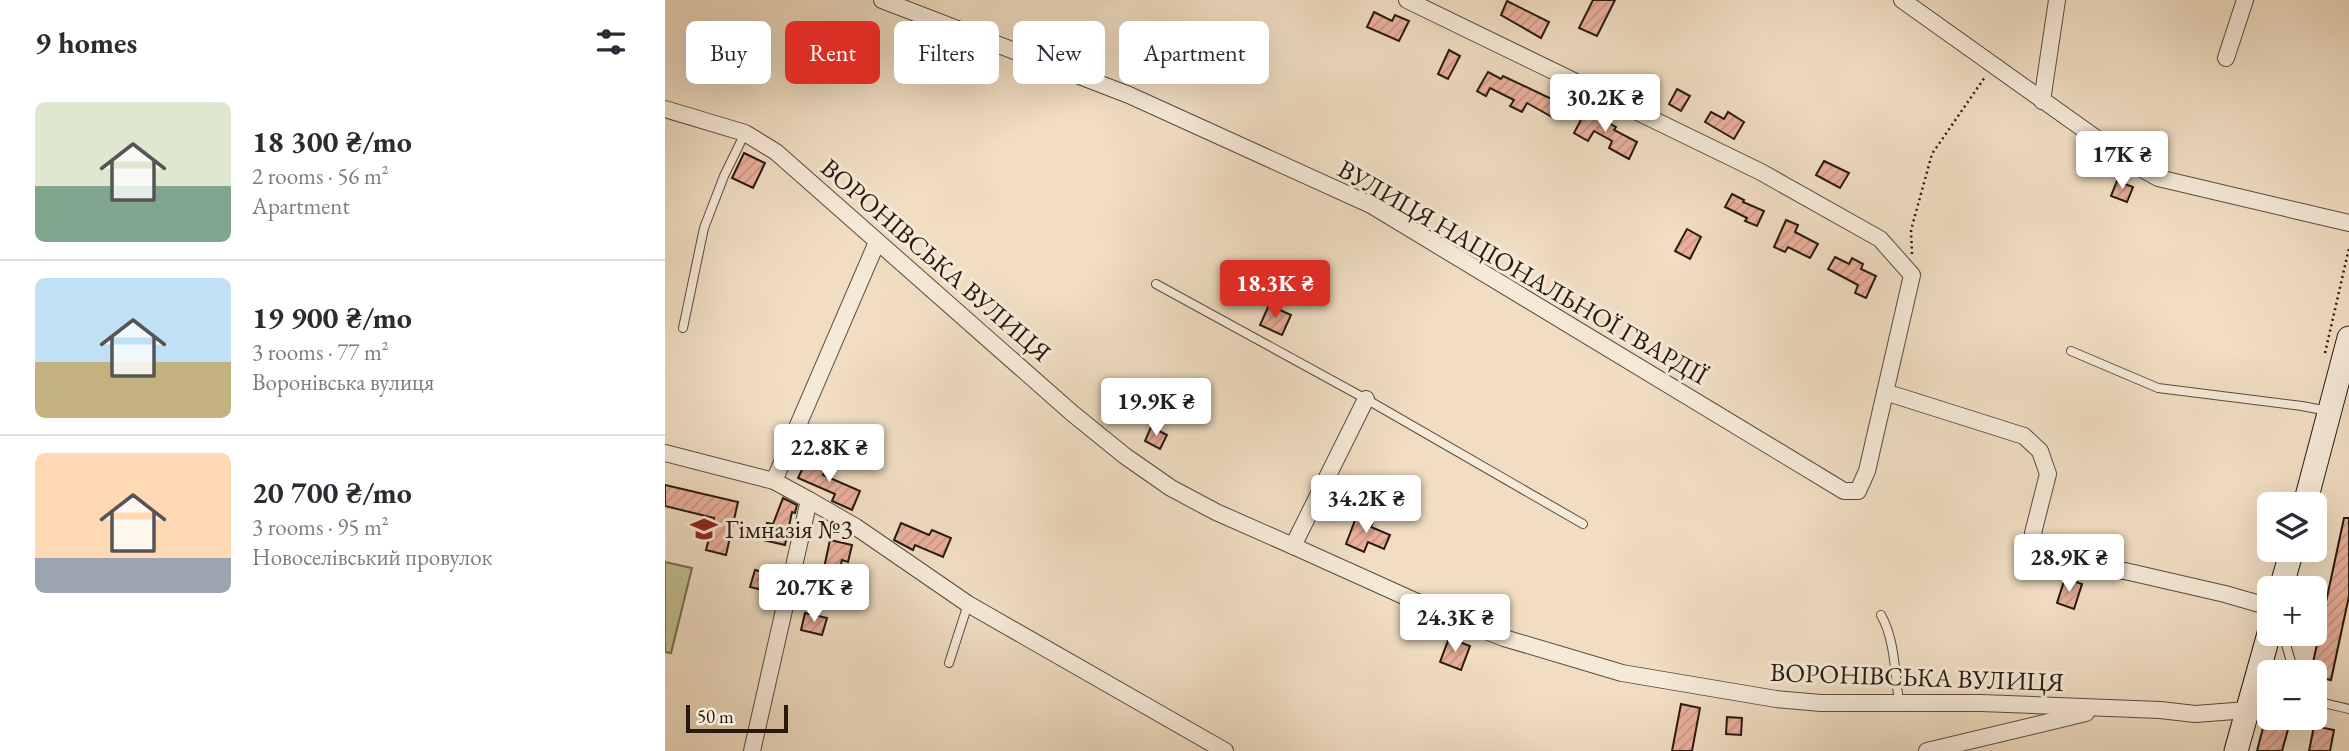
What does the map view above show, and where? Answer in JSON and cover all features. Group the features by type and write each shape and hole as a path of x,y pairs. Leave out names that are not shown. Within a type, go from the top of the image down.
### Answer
{"street":[{"name":"ВУЛИЦЯ НАЦІОНАЛЬНОЇ ГВАРДІЇ","path":"882,0 1129,95 1371,205 1844,491 1859,491 1867,471 1885,392"},
{"path":"1407,0 1761,172 1880,239 1912,275 1885,392 2024,436 2040,451 2048,474 2033,533 2040,556 2070,567 2125,571 2257,603"},
{"path":"1902,0 2131,163 2158,178 2349,223"},
{"path":"2042,101 2057,0"},
{"path":"2226,58 2245,0"},
{"name":"ВОРОНІВСЬКА ВУЛИЦЯ","path":"665,109 744,133 776,152 1072,413 1125,456 1171,488 1216,512 1446,615 1504,638 1622,673 1776,699 1821,703 2109,707 2195,714 2248,710"},
{"path":"774,481 877,242"},
{"path":"2309,492 2336,401 2349,338"},
{"path":"1293,546 1366,399"},
{"path":"665,453 774,481 856,527 968,604 1225,751"},
{"path":"753,751 809,500"},
{"path":"2236,751 2266,646"},
{"path":"1927,751 2109,707"}],"lane":[{"path":"683,328 704,228 744,133"},
{"path":"1156,284 1366,399 1583,524"},
{"path":"2070,351 2158,388 2302,406 2336,401"},
{"path":"949,663 968,604"},
{"path":"1881,615 1890,644 1899,702"},
{"path":"2327,704 2349,709"}],"path":[{"path":"1912,275 1911,230 1932,154 1994,64"},
{"path":"2325,354 2349,248"}],"shaded area":[{"path":"665,562 692,568 671,653 665,652"}],"building":[{"path":"1593,0 1615,0 1597,36 1579,28"},
{"path":"1507,1 1549,22 1541,38 1501,15"},
{"path":"1374,12 1392,21 1395,15 1409,21 1399,41 1367,27"},
{"path":"1449,50 1460,56 1448,79 1438,74"},
{"path":"1488,72 1501,79 1503,76 1560,103 1552,117 1527,103 1522,112 1510,106 1514,100 1490,88 1486,96 1477,91"},
{"path":"1677,89 1690,96 1681,111 1669,104"},
{"path":"1586,110 1637,142 1629,159 1609,148 1612,141 1594,131 1588,141 1574,133"},
{"path":"1711,112 1724,119 1728,112 1744,122 1734,139 1705,122"},
{"path":"744,153 765,163 753,188 732,178"},
{"path":"1824,161 1849,173 1840,188 1816,175"},
{"path":"2117,181 2133,187 2127,202 2111,196"},
{"path":"1732,194 1764,211 1757,226 1725,207"},
{"path":"1786,220 1798,225 1795,232 1818,244 1810,258 1788,247 1785,252 1774,247"},
{"path":"1687,229 1701,237 1690,259 1675,251"},
{"path":"1835,257 1849,264 1852,258 1863,264 1861,269 1876,276 1866,298 1855,293 1858,285 1828,269"},
{"path":"1269,305 1291,315 1282,335 1260,325"},
{"path":"1151,427 1167,435 1160,449 1145,441"},
{"path":"807,459 827,467 823,475 860,491 852,510 832,501 835,494 798,478"},
{"path":"665,485 738,502 726,555 706,550 714,518 665,506"},
{"path":"783,498 797,505 795,513 792,512 785,545 763,540 767,523 773,524"},
{"path":"1357,515 1373,522 1371,527 1390,535 1384,549 1368,542 1364,552 1346,544"},
{"path":"2344,518 2349,518 2349,596 2331,680 2327,679 2327,660 2314,660 2317,646 2327,646 2327,597"},
{"path":"901,523 929,535 932,530 951,538 943,557 915,545 913,550 894,540"},
{"path":"830,540 852,545 848,562 842,560 835,589 813,583 817,566 824,568"},
{"path":"755,570 776,575 772,592 750,587"},
{"path":"2065,578 2082,584 2074,609 2057,603"},
{"path":"805,613 827,618 822,635 801,630"},
{"path":"1449,638 1470,646 1461,670 1440,662"},
{"path":"1681,704 1700,708 1692,751 1672,751"},
{"path":"1727,717 1742,718 1741,735 1726,734"},
{"path":"2262,730 2288,730 2282,751 2257,751"},
{"path":"2313,730 2334,730 2330,751 2309,751"}],"place":[{"name":"Гімназія №3","path":"704,529"}]}
